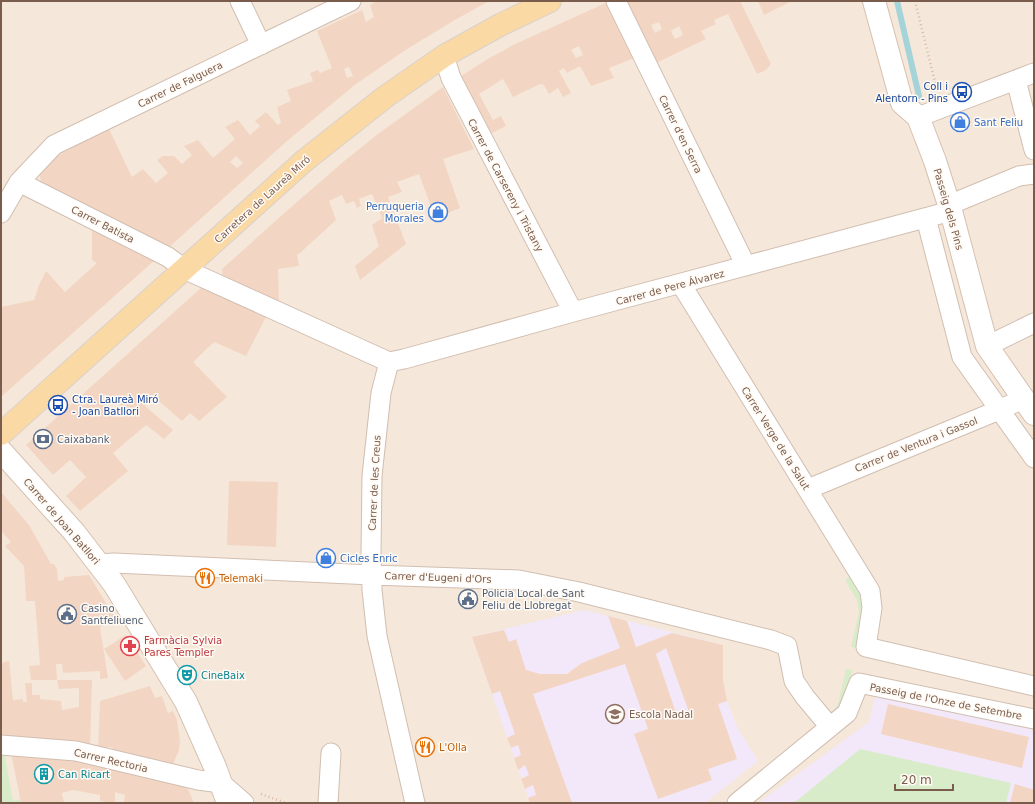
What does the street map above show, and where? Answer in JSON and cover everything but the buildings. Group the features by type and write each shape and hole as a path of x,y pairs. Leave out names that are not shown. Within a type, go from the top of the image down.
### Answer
{"main road":[{"name":"Carretera de Laureà Miró","path":"1,434 304,161 385,97 444,56 500,25 550,1"}],"street":[{"path":"240,1 261,45"},
{"name":"Carrer de Falguera","path":"1,213 19,182 54,145 351,1"},
{"name":"Carrer d'en Serra","path":"616,1 746,266"},
{"name":"Passeig dels Pins","path":"874,1 902,103 918,118 935,161 950,208 987,346 1029,406"},
{"name":"Carrer de Carsereny i Tristany","path":"444,56 451,78 573,312"},
{"path":"918,118 1034,73"},
{"path":"1016,80 1034,150"},
{"name":"Carrer de Pere Álvarez","path":"389,362 926,218 1019,176 1034,174"},
{"name":"Carrer Batista","path":"19,182 168,257 184,269 389,362"},
{"path":"926,218 962,357 1034,458"},
{"name":"Carrer Verge de la Salut","path":"681,284 870,591 872,608 866,648 1034,686"},
{"path":"987,346 1034,323"},
{"name":"Carrer de les Creus","path":"389,362 381,393 372,476 372,590 377,636 415,803"},
{"name":"Carrer de Ventura i Gassol","path":"808,489 999,410 1029,406"},
{"name":"Carrer de Joan Batllori","path":"1,451 74,532 114,584 186,702 215,767 228,803"},
{"name":"Carrer d'Eugeni d'Ors","path":"99,564 114,563 519,580 579,592 771,640 787,646 794,681 830,727"},
{"name":"Passeig de l'Onze de Setembre","path":"830,727 847,713 859,683 1034,719"},
{"path":"737,803 830,727"},
{"name":"Carrer Rectoria","path":"1,745 76,750 198,780 221,783"},
{"path":"328,803 332,753"},
{"path":"221,783 244,803"}],"shaded area":[{"path":"1,1 1034,1 1034,803 1,803"},
{"name":"Escola Nadal","path":"584,610 723,645 723,679 727,701 737,727 758,761 705,803 530,803 472,637"},
{"path":"876,694 1034,730 1033,803 758,803 869,722"}],"green space":[{"path":"849,577 864,602 857,648 851,647 859,612 857,600 845,580"},
{"path":"846,669 852,670 845,703 841,710 824,717 834,710 838,704"},
{"path":"860,749 1011,783 1006,803 794,803"},
{"path":"4,751 13,801 20,799 21,803 1,803 1,752"}],"waterway":[{"path":"897,1 919,96"}],"place":[{"name":"Coll i Alentorn - Pins","path":"962,92"},
{"name":"Sant Feliu","path":"960,122"},
{"name":"Perruqueria Morales","path":"438,212"},
{"name":"Ctra. Laureà Miró - Joan Batllori","path":"58,405"},
{"name":"Caixabank","path":"43,439"},
{"name":"Cicles Enric","path":"326,558"},
{"name":"Telemaki","path":"205,578"},
{"name":"Policia Local de Sant Feliu de Llobregat","path":"468,599"},
{"name":"Casino Santfeliuenc","path":"67,614"},
{"name":"Farmàcia Sylvia Pares Templer","path":"130,646"},
{"name":"CineBaix","path":"187,675"},
{"name":"Escola Nadal","path":"615,714"},
{"name":"L'Olla","path":"425,747"},
{"name":"Can Ricart","path":"44,774"}]}
